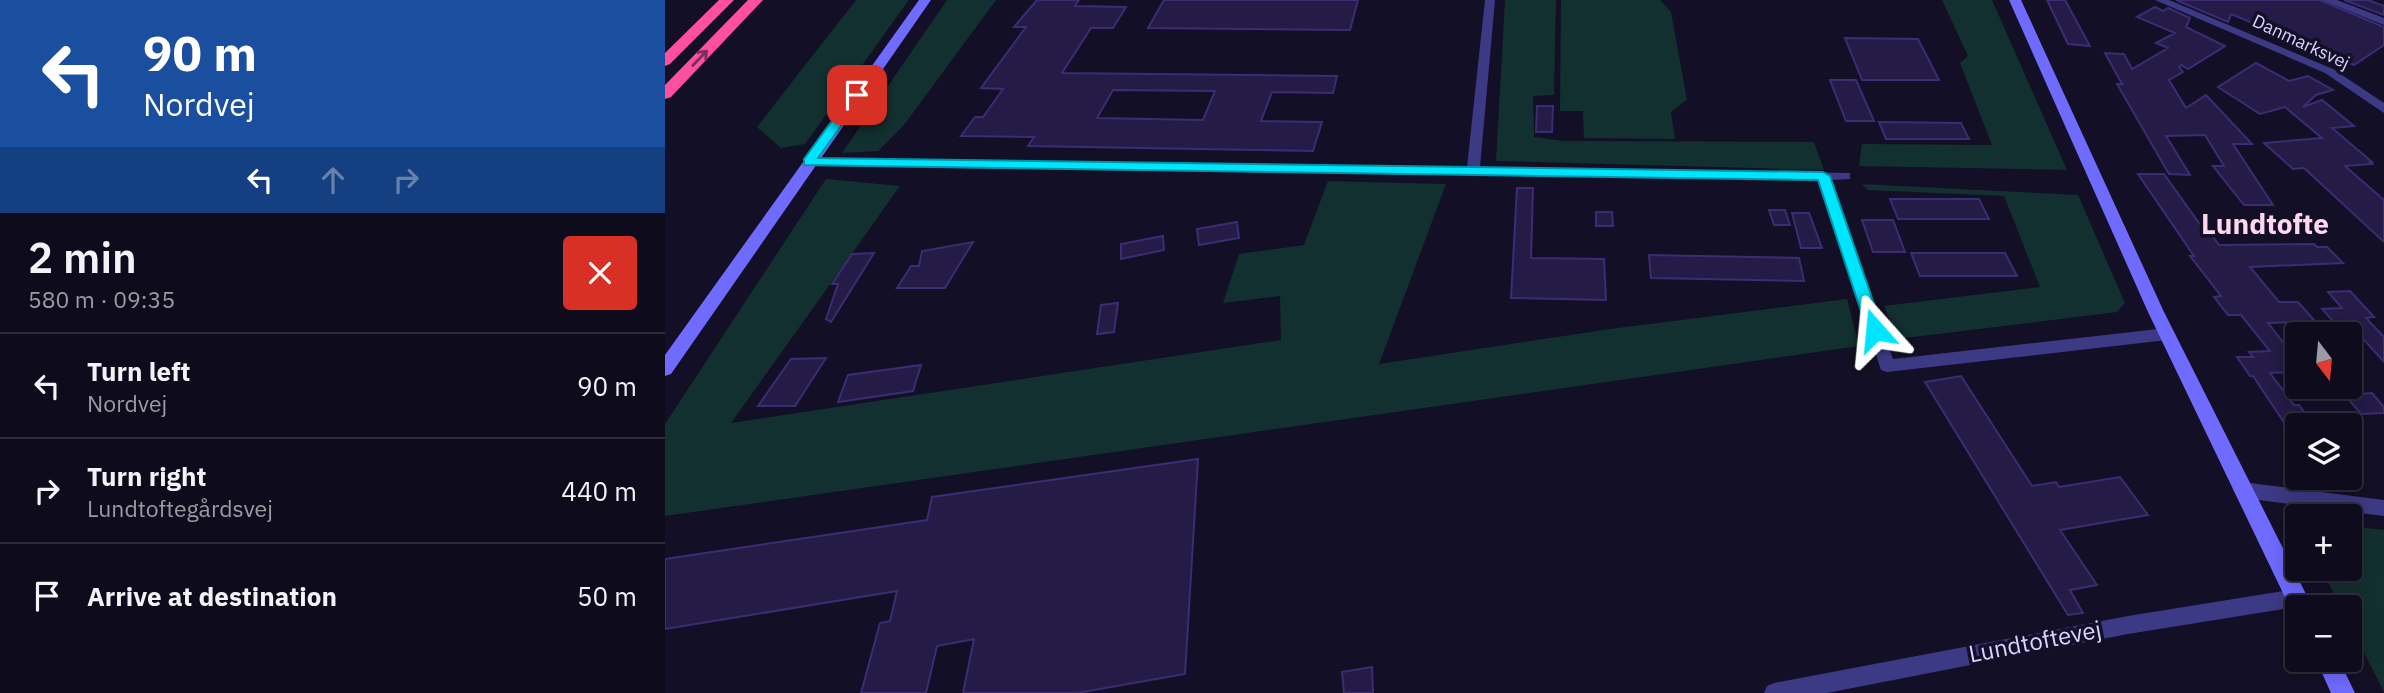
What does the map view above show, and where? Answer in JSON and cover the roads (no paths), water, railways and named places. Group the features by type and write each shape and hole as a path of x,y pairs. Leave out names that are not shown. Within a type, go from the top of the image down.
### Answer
{"highway":[{"path":"665,61 727,0"},
{"path":"665,94 756,0"}],"street":[{"path":"665,369 925,0"},
{"path":"1473,171 1490,0"},
{"name":"Lundtoftevej","path":"2015,0 2167,334 2295,595"},
{"name":"Danmarksvej","path":"2160,0 2329,71 2384,109"},
{"path":"2327,0 2384,22"},
{"path":"809,162 1845,176"},
{"path":"1823,176 1888,366 1963,355 2076,346 2167,334"},
{"path":"2242,490 2384,508"},
{"name":"Lundtoftevej","path":"1774,693 2115,627 2285,605"},
{"path":"2333,672 2343,693"}],"district":[{"name":"Lundtofte","path":"2265,224"}]}
